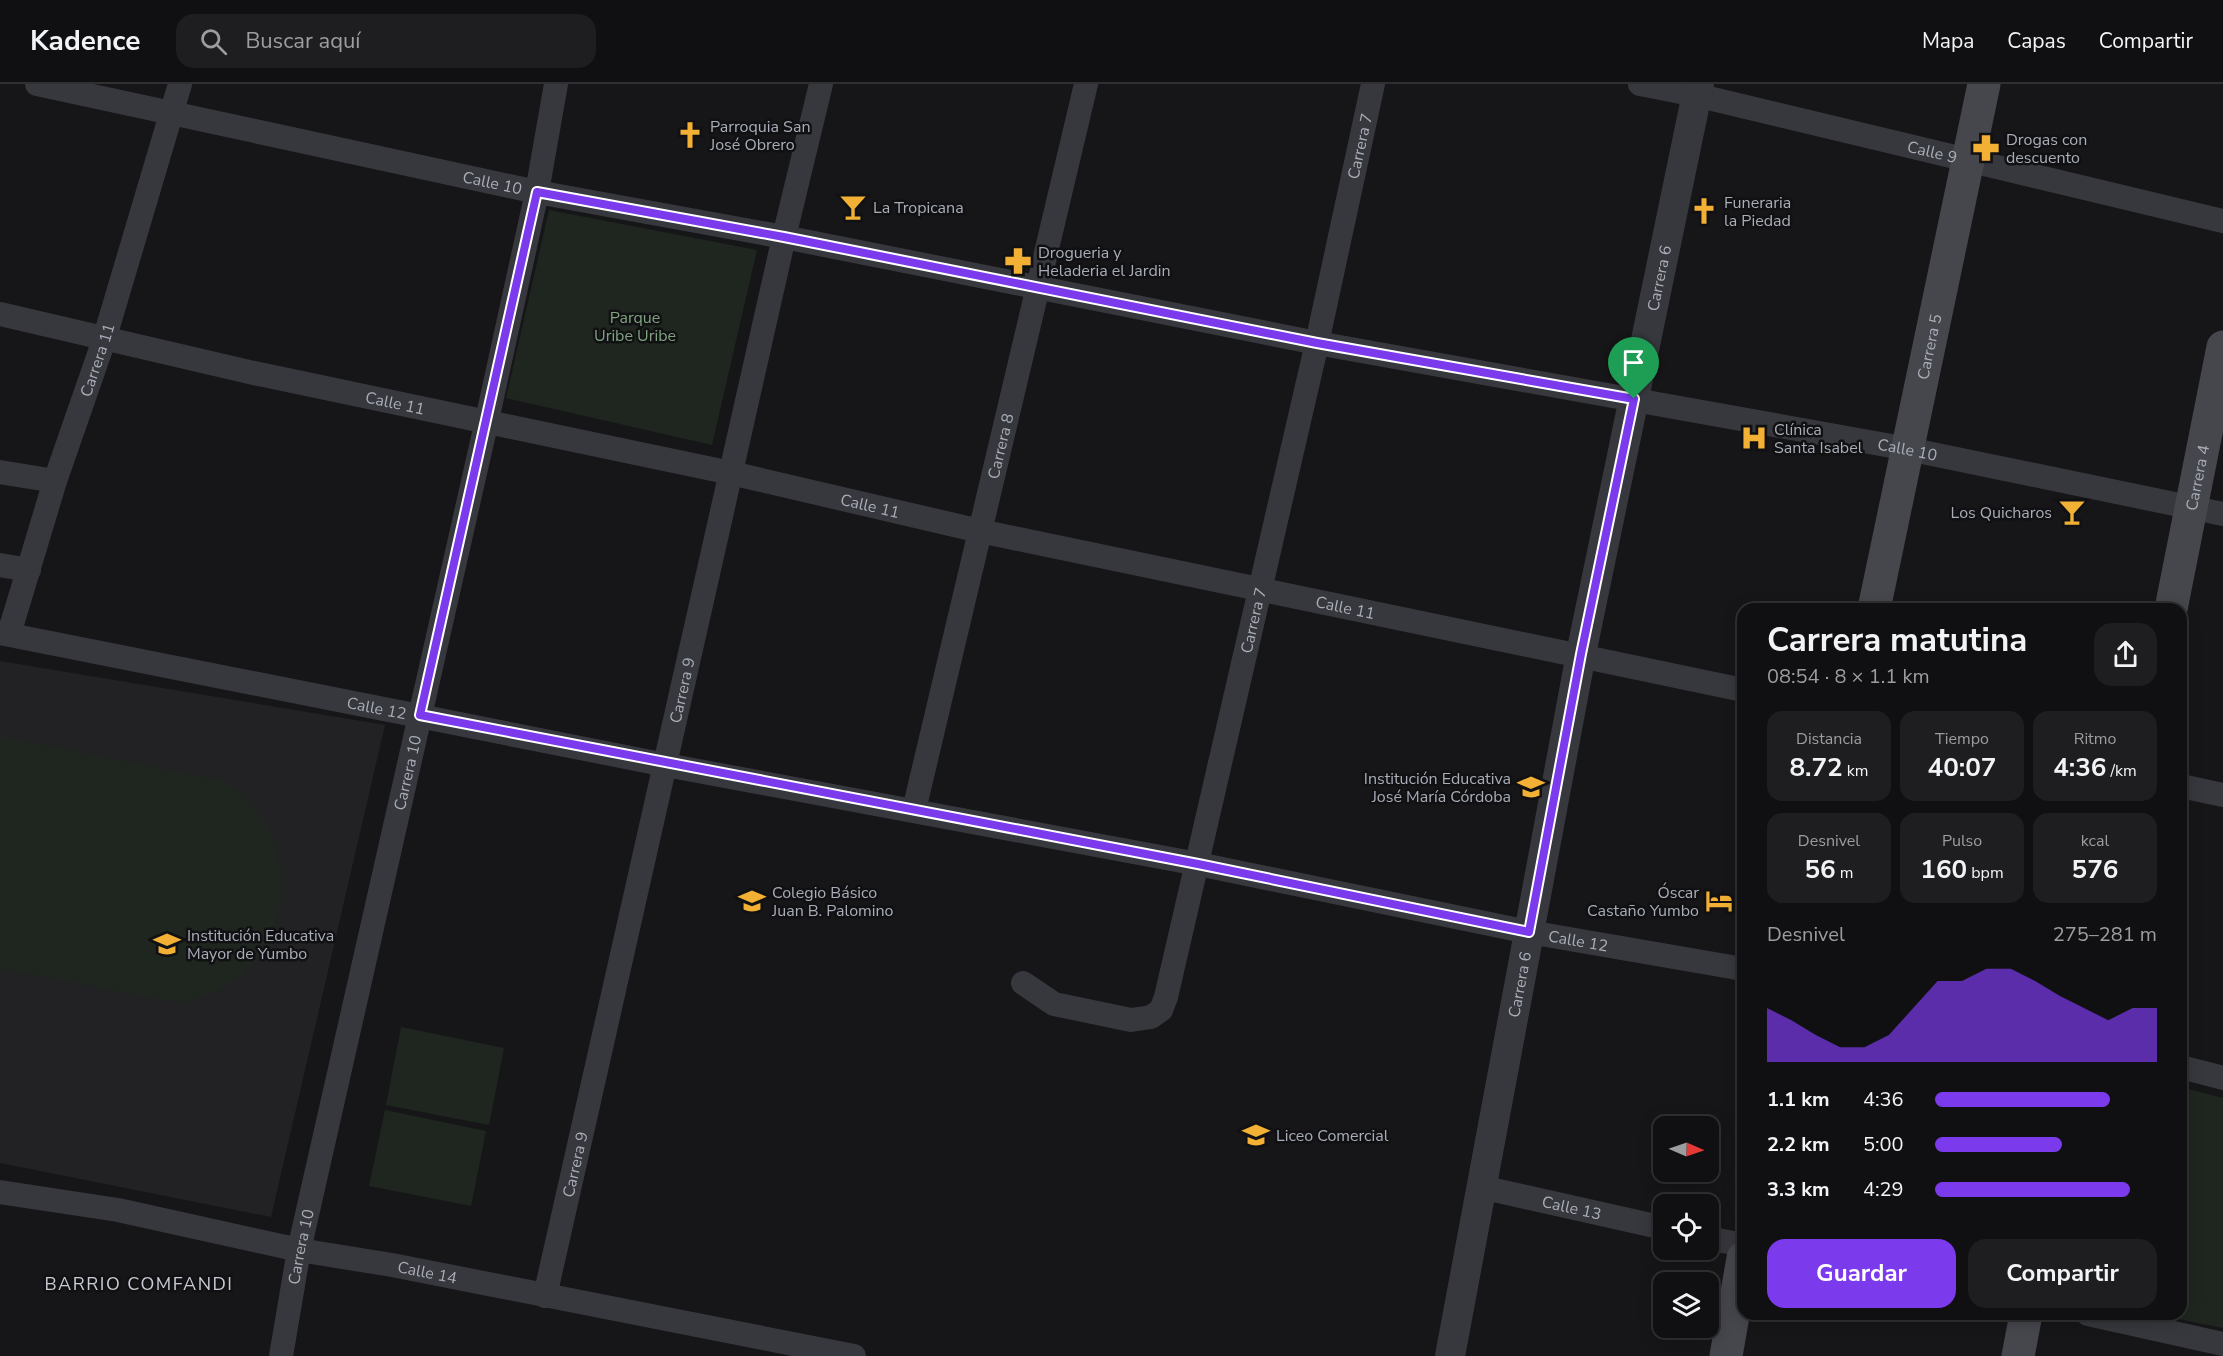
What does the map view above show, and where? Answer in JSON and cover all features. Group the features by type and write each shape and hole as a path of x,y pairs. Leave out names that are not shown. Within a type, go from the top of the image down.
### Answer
{"main road":[{"name":"Carrera 5","path":"1875,603 1970,160 1984,84"},
{"name":"Carrera 4","path":"2173,603 2208,510 2223,347"},
{"path":"1726,1356 1737,1293"},
{"path":"2018,1356 2025,1320"}],"street":[{"name":"Calle 10","path":"37,84 537,192 784,237 1317,343 1908,449 2208,510"},
{"name":"Carrera 11","path":"5,634 29,570 55,481 104,340 180,84"},
{"name":"Carrera 10","path":"281,1356 299,1250 488,420 537,192 556,84"},
{"name":"Carrera 9","path":"545,1296 784,237 821,84"},
{"name":"Carrera 8","path":"914,810 1086,84"},
{"name":"Carrera 7","path":"1023,983 1046,1000 1062,1007 1131,1020 1151,1017 1161,1010 1198,864 1317,343 1373,84"},
{"name":"Calle 9","path":"1640,84 1698,90 1970,160 2223,221"},
{"name":"Carrera 6","path":"1450,1356 1581,654 1698,90"},
{"name":"Calle 11","path":"0,314 104,340 731,472 980,531 1581,654 1737,689"},
{"path":"0,472 55,481"},
{"path":"0,565 29,570"},
{"name":"Calle 12","path":"5,634 666,765 1198,864 1529,932 1737,968"},
{"path":"2187,787 2223,795"},
{"path":"2187,1069 2223,1078"},
{"name":"Calle 13","path":"1481,1187 1653,1226"},
{"name":"Calle 14","path":"0,1192 118,1210 299,1250 392,1265 855,1356"},
{"path":"1719,1240 1737,1244"},
{"path":"2115,1320 2223,1344"}],"shaded area":[{"name":"Institución Educativa Mayor de Yumbo","path":"0,661 385,725 271,1217 0,1163"}],"green space":[{"name":"Parque Uribe Uribe","path":"549,210 757,250 712,445 506,398"},
{"path":"0,736 223,781 254,807 273,838 281,873 279,908 267,941 246,970 216,991 178,1003 0,968"},
{"path":"401,1027 504,1048 489,1125 386,1105"},
{"path":"2187,1089 2223,1098 2223,1328 2184,1320 2187,1320"},
{"path":"385,1110 486,1131 471,1206 369,1186"}],"place":[{"name":"Parroquia San José Obrero","path":"690,135"},
{"name":"Drogas con descuento","path":"1986,148"},
{"name":"La Tropicana","path":"853,207"},
{"name":"Funeraria la Piedad","path":"1704,211"},
{"name":"Drogueria y Heladeria el Jardin","path":"1018,261"},
{"name":"Clínica Santa Isabel","path":"1754,438"},
{"name":"Los Quicharos","path":"2072,512"},
{"name":"Institución Educativa José María Córdoba","path":"1531,787"},
{"name":"Colegio Básico Juan B. Palomino","path":"752,901"},
{"name":"Óscar Castaño Yumbo","path":"1719,901"},
{"name":"Institución Educativa Mayor de Yumbo","path":"167,944"},
{"name":"Liceo Comercial","path":"1256,1135"}],"district":[{"name":"BARRIO COMFANDI","path":"139,1284"}],"route":[{"path":"537,192 784,237 1317,343 1634,399 1581,654 1529,932 1198,864 666,765 420,715 488,420 537,192"}]}
